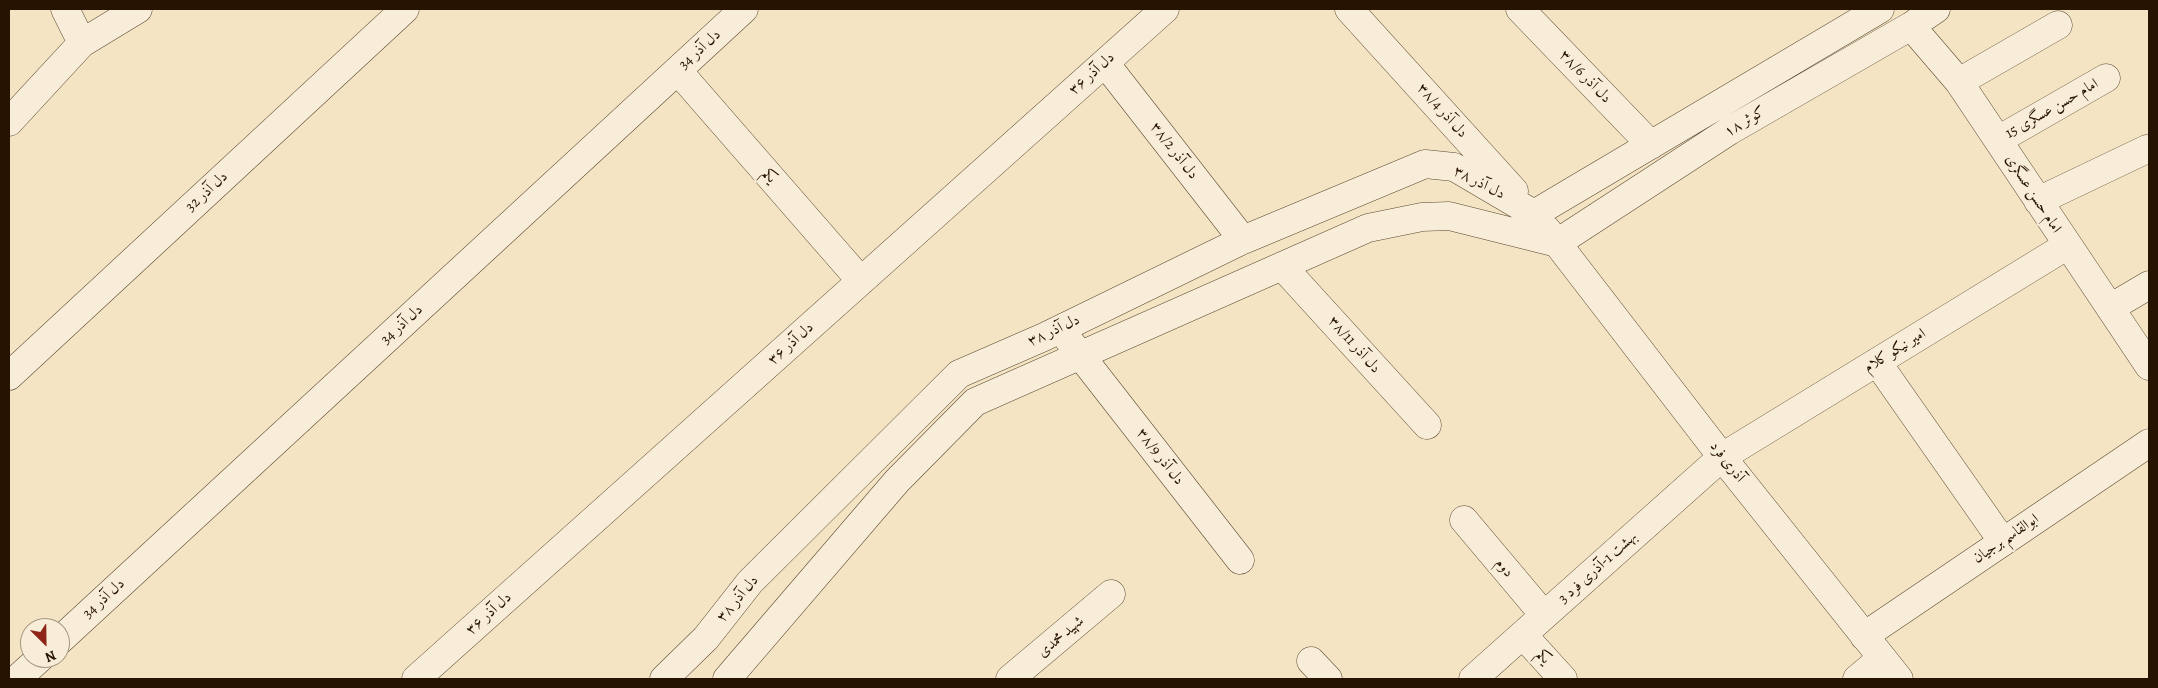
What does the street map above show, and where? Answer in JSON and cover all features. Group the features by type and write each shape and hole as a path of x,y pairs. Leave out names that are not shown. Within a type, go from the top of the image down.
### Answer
{"street":[{"path":"64,9 82,43"},
{"path":"9,122 82,43 138,9"},
{"name":"دل آذر 32","path":"9,376 405,9"},
{"name":"دل آذر 34","path":"70,631 678,72 744,9"},
{"name":"دل آذر ۳۶","path":"416,679 1165,9"},
{"name":"دل آذر ۳۸/4","path":"1349,9 1534,214 1557,243"},
{"name":"دل آذر ۳۸/6","path":"1520,9 1651,145"},
{"name":"کوثر ۱۸","path":"1534,214 1880,9"},
{"name":"کوثر ۱۸","path":"1557,243 1729,131 1911,26 1936,9"},
{"path":"1959,82 2058,25"},
{"name":"امام حسن عسگری","path":"1911,26 1959,82 2149,365"},
{"name":"دل آذر ۳۸/2","path":"1105,63 1243,240"},
{"name":"یکم","path":"678,72 861,281"},
{"name":"امام حسن عسگری 15","path":"1998,140 2106,78"},
{"path":"2038,201 2148,150"},
{"name":"دل آذر ۳۸","path":"664,679 706,638 750,582 959,374 1059,329 1243,240 1425,164 1454,168 1534,214"},
{"path":"727,679 897,481 975,402 1368,228 1422,217 1449,216 1557,243"},
{"name":"آذری فرد","path":"1557,243 1722,458 1899,679"},
{"name":"امیر نیکو کلام","path":"1722,458 2068,245"},
{"name":"دل آذر ۳۸/11","path":"1282,266 1427,425"},
{"path":"2110,308 2149,285"},
{"name":"دل آذر ۳۸/9","path":"1059,329 1240,560"},
{"path":"1877,362 2003,542"},
{"name":"ابوالقاسم برجیان","path":"1864,636 2149,443"},
{"name":"بهشت 1-آذری فرد 3","path":"1473,679 1722,458"},
{"name":"دوم","path":"1464,520 1544,616"},
{"name":"شهید محمدی","path":"1010,679 1111,594"},
{"name":"یکم","path":"1523,635 1563,679"},
{"path":"1857,679 1882,658"},
{"path":"17,679 29,668"}]}
